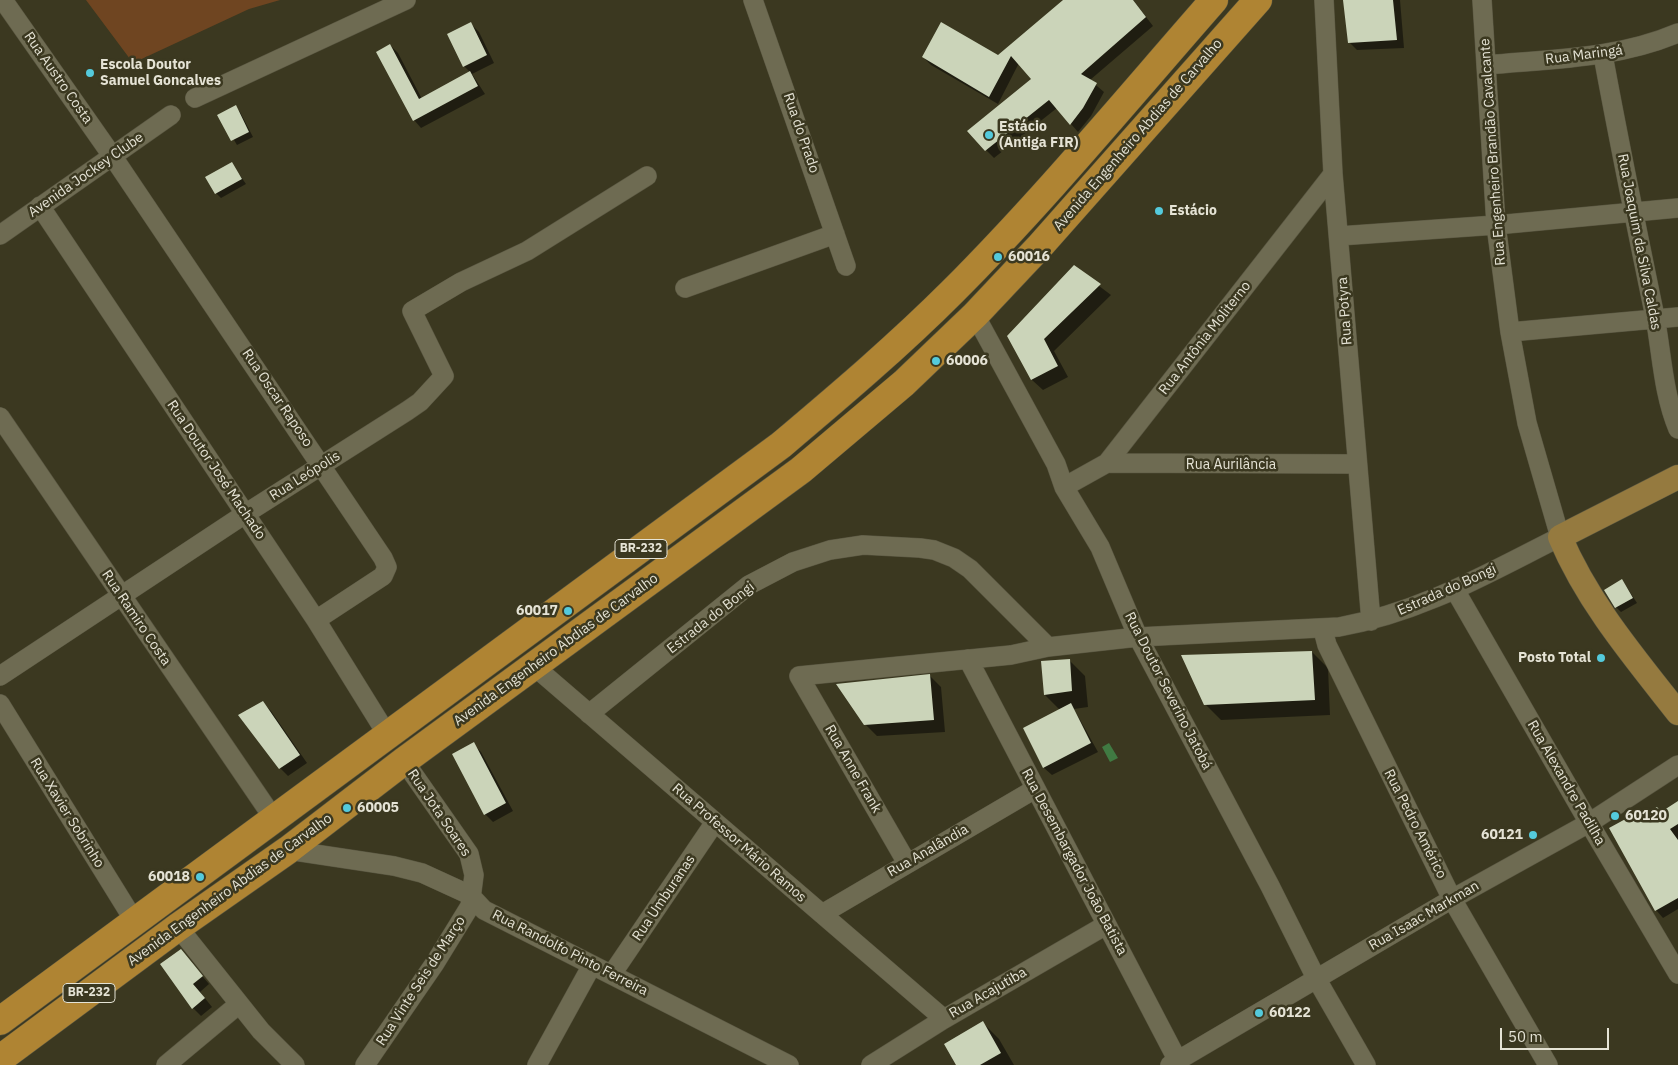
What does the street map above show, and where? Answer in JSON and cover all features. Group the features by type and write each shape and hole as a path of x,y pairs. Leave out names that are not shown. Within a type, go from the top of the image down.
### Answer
{"highway":[{"name":"BR-232","path":"0,1021 780,445 863,376 952,292 1060,175 1214,0"},
{"name":"Avenida Engenheiro Abdias de Carvalho","path":"0,1059 178,927 288,850 404,761 535,667 801,470 904,383 975,315 1040,246 1258,0"}],"main road":[{"name":"Estrada do Bongi","path":"1560,537 1678,477"},
{"path":"1560,537 1569,560 1602,616 1678,713"}],"street":[{"name":"Rua Austro Costa","path":"4,0 113,157"},
{"path":"195,98 406,0"},
{"name":"Rua do Prado","path":"753,0 846,266"},
{"name":"Rua Potyra","path":"1324,0 1332,174 1339,236 1356,464 1371,621"},
{"name":"Rua Engenheiro Brandão Cavalcante","path":"1482,0 1496,225 1510,332 1527,423 1560,537"},
{"name":"Rua Maringá","path":"1487,65 1602,55 1650,45 1678,33"},
{"name":"Rua Joaquim da Silva Caldas","path":"1602,55 1655,320 1662,372 1672,415 1678,429"},
{"name":"Avenida Jockey Clube","path":"0,234 171,115"},
{"name":"Rua Oscar Raposo","path":"113,157 369,535 387,567 383,576 375,582 316,620"},
{"name":"Rua Antônia Moliterno","path":"1064,487 1107,463 1332,174"},
{"name":"Rua Leópolis","path":"0,676 245,514 420,402 444,376 412,312 462,282 527,251 647,176"},
{"name":"Rua Doutor José Machado","path":"40,206 316,620 388,736"},
{"path":"1339,236 1496,225 1678,208"},
{"path":"685,288 835,234"},
{"name":"Rua Doutor Severino Jatobá","path":"975,315 1056,464 1064,487 1100,547 1138,636 1270,886 1316,978 1366,1065"},
{"path":"1510,332 1678,317"},
{"name":"Rua Ramiro Costa","path":"0,417 274,819"},
{"name":"Rua Aurilância","path":"1107,463 1356,464"},
{"name":"Estrada do Bongi","path":"799,676 1011,655 1138,636 1323,630 1371,621 1413,608 1455,590 1560,537"},
{"name":"Estrada do Bongi","path":"589,714 749,586 793,562 830,550 862,545 920,548 934,550 954,558 970,569 1048,648"},
{"name":"Rua Alexandre Padilha","path":"1455,590 1588,823 1678,974"},
{"name":"Rua Pedro Américo","path":"1323,630 1327,645 1372,739 1452,899 1548,1065"},
{"name":"Rua Desembargador João Batista","path":"968,659 1176,1064"},
{"name":"Rua Professor Mário Ramos","path":"535,667 944,1019"},
{"name":"Rua Anne Frank","path":"799,676 907,863"},
{"name":"Rua Xavier Sobrinho","path":"0,704 135,922"},
{"name":"Rua Jota Soares","path":"404,761 469,854 474,875 470,895"},
{"name":"Rua Isaac Markman","path":"1176,1064 1316,978 1588,823 1678,765"},
{"name":"Rua Analândia","path":"822,914 1035,789"},
{"name":"Rua Umburanas","path":"612,974 715,822"},
{"name":"Rua Randolfo Pinto Ferreira","path":"288,850 394,866 422,873 470,895 484,910 789,1065"},
{"name":"Rua Vinte Seis de Março","path":"365,1065 435,964 470,906 470,895"},
{"name":"Rua Acajutiba","path":"871,1065 944,1019 1106,925"},
{"path":"178,927 260,1031 295,1065"},
{"path":"537,1065 592,965"},
{"path":"166,1065 238,1004"}],"shaded area":[{"path":"86,0 280,0 249,9 133,63"},
{"path":"1109,743 1118,758 1110,762 1102,747"}],"building":[{"path":"1063,0 1133,0 1146,17 1081,74 1097,83 1083,108 1070,125 1049,100 985,151 967,131 1031,79 1011,56 989,97 922,57 941,22 998,55"},
{"path":"1343,0 1393,0 1397,40 1348,43"},
{"path":"471,22 487,55 463,67 447,34"},
{"path":"390,44 419,99 470,71 478,86 413,121 376,52"},
{"path":"236,105 249,132 231,141 217,115"},
{"path":"232,162 242,179 215,194 205,177"},
{"path":"1074,265 1101,284 1044,339 1058,366 1031,380 1007,336"},
{"path":"1622,579 1633,598 1615,608 1604,590"},
{"path":"1312,651 1315,700 1204,705 1181,655"},
{"path":"1070,659 1072,691 1044,695 1041,661"},
{"path":"930,674 934,720 864,725 836,684"},
{"path":"263,701 300,755 279,769 238,715"},
{"path":"1071,703 1091,743 1043,768 1023,728"},
{"path":"474,742 506,803 484,815 452,754"},
{"path":"1678,801 1678,824 1670,829 1678,840 1678,898 1655,911 1609,828 1631,816 1634,821 1657,807 1661,812"},
{"path":"181,949 203,976 193,984 205,998 192,1009 160,964"},
{"path":"983,1021 1001,1053 980,1065 956,1065 944,1044"}],"place":[{"name":"Escola Doutor Samuel Goncalves","path":"90,73"},
{"name":"Estácio (Antiga FIR)","path":"989,135"},
{"name":"Estácio","path":"1159,211"},
{"name":"60016","path":"998,257"},
{"name":"60006","path":"936,361"},
{"name":"60017","path":"568,611"},
{"name":"Posto Total","path":"1601,658"},
{"name":"60005","path":"347,808"},
{"name":"60120","path":"1615,816"},
{"name":"60121","path":"1533,835"},
{"name":"60018","path":"200,877"},
{"name":"60122","path":"1259,1013"}]}
